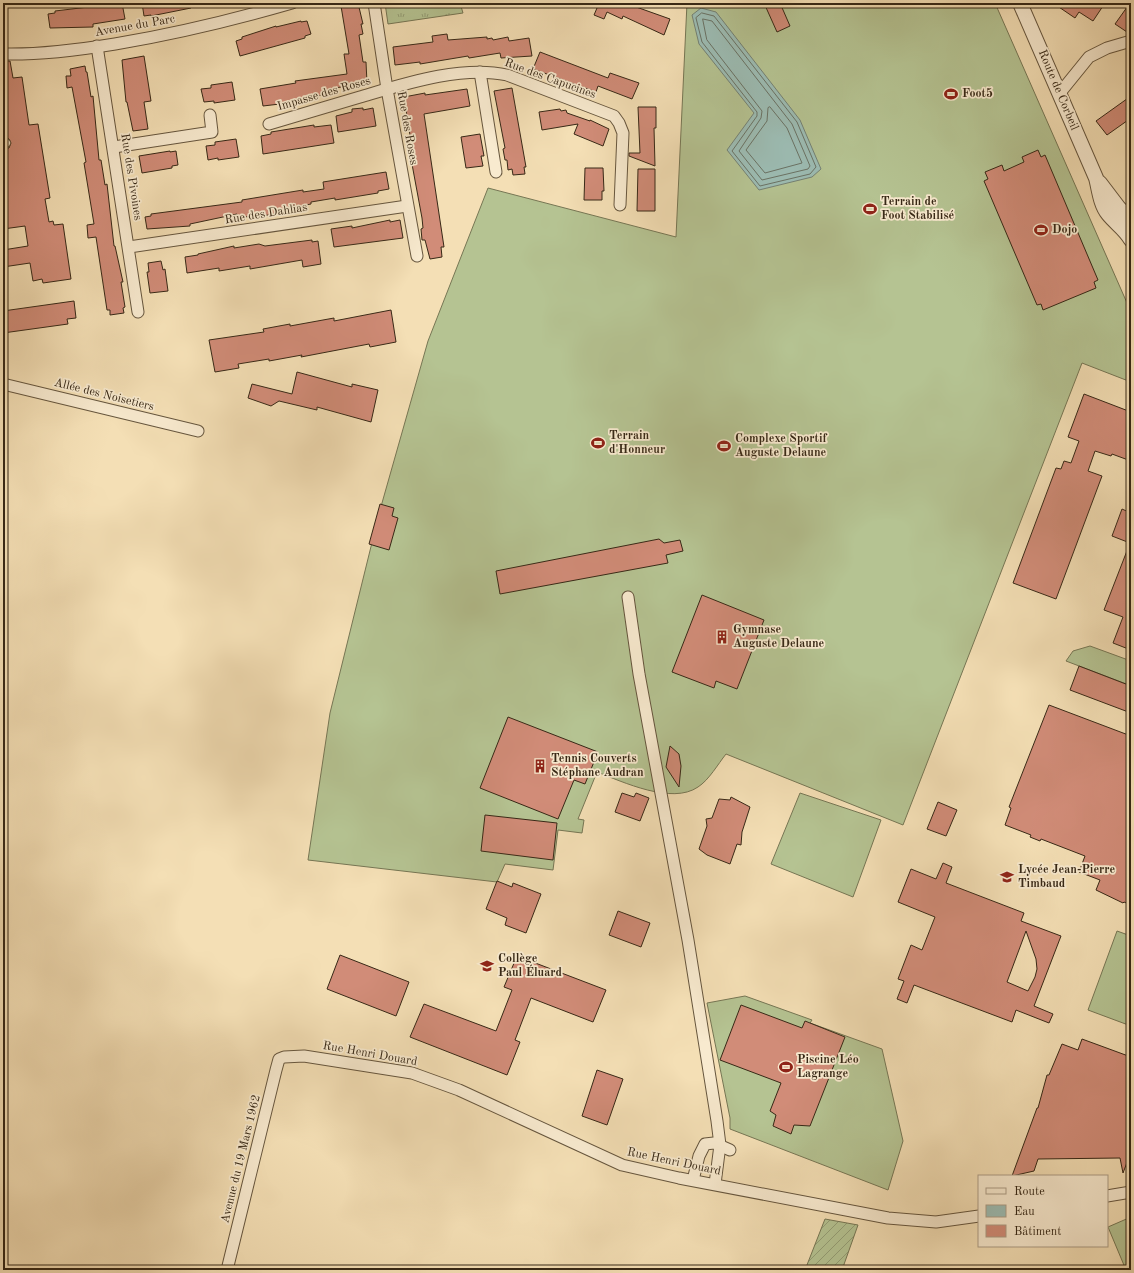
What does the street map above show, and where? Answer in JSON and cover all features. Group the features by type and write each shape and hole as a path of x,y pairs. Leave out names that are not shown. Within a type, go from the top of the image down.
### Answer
{"street":[{"name":"Avenue du Parc","path":"3,54 28,55 165,36 241,18 292,3"},
{"name":"Rue des Roses","path":"374,3 387,89 417,256"},
{"name":"Route de Corbeil","path":"1020,3 1096,178 1101,200 1107,214 1124,228 1131,240"},
{"path":"1059,94 1089,57 1107,48 1131,41"},
{"name":"Rue des Pivoines","path":"97,46 114,147 138,312"},
{"name":"Rue des Capucines","path":"387,89 427,80 480,72 507,75 614,116 623,133 620,205"},
{"path":"480,72 496,172"},
{"name":"Impasse des Roses","path":"269,124 387,89"},
{"path":"114,147 212,132 210,116"},
{"name":"Route de Corbeil","path":"1096,178 1118,208 1131,220"},
{"name":"Rue des Dahlias","path":"129,247 407,206"},
{"name":"Allée des Noisetiers","path":"3,384 198,431"},
{"path":"628,597 639,674 725,1148 715,1184"},
{"name":"Rue Henri Douard","path":"284,1057 304,1056 412,1073 459,1090 622,1165 841,1210 888,1218 936,1222 978,1216"},
{"name":"Avenue du 19 Mars 1962","path":"227,1270 276,1070 279,1059 284,1057"},
{"path":"693,1180 699,1156 705,1144 725,1148"},
{"path":"1108,1196 1131,1192"}],"green space":[{"path":"385,3 460,3 463,13 388,24"},
{"name":"Complexe Sportif Auguste Delaune","path":"687,3 995,3 1131,312 1131,382 1082,363 903,825 726,754 702,784 687,792 675,794 648,790 597,772 578,819 584,820 582,833 558,830 553,870 505,864 497,882 308,860 330,713 380,510 428,341 488,188 676,237"},
{"path":"1090,646 1131,661 1131,678 1129,685 1066,661 1073,651"},
{"path":"800,793 881,820 853,897 771,864"},
{"path":"1117,931 1131,936 1131,1026 1088,1010"},
{"path":"745,996 812,1020 810,1023 882,1049 903,1141 888,1190 730,1129 730,1118 707,1003"},
{"path":"1131,1217 1131,1270 1126,1270 1108,1227"},
{"path":"825,1219 858,1225 842,1270 805,1270"}],"water":[{"path":"701,8 716,12 800,120 821,169 812,177 759,190 727,150 754,113 699,44 692,15"}],"building":[{"path":"122,3 125,19 93,24 93,27 50,28 48,14 55,13 55,11"},
{"path":"142,3 190,3 191,8 144,16"},
{"path":"358,3 363,24 361,24 363,34 359,35 363,62 366,62 367,83 335,88 335,90 328,91 329,94 305,98 305,101 263,106 260,89 296,83 295,81 347,74 344,54 349,54 341,6"},
{"path":"585,3 625,3 670,19 664,35 623,16 622,19 607,12 604,19 594,15 597,8"},
{"path":"764,3 780,3 790,26 777,32"},
{"path":"1053,3 1105,3 1093,21 1079,12 1075,18"},
{"path":"1131,3 1130,34 1115,24"},
{"path":"307,21 311,34 305,36 305,38 240,56 236,41 242,39 242,37 276,26"},
{"path":"447,34 448,40 487,37 487,39 492,38 493,40 508,37 509,41 529,38 532,56 501,58 500,53 469,58 468,56 420,64 420,62 395,65 393,47 433,42 432,36"},
{"path":"540,52 608,78 610,73 639,83 632,99 598,86 596,92 533,69"},
{"path":"144,56 151,101 144,102 148,129 133,131 126,102 122,60"},
{"path":"3,61 10,61 13,78 22,77 29,125 38,124 50,198 45,199 49,222 53,221 54,225 63,224 71,279 43,283 42,279 33,281 30,263 3,267 3,250 28,246 25,226 3,229 3,148 9,148 11,143 9,139 3,136"},
{"path":"85,66 91,97 93,96 99,160 101,160 105,185 107,184 114,246 123,282 121,282 125,307 123,308 124,313 110,315 110,310 107,310 96,237 88,238 87,225 94,224 84,163 86,162 72,87 67,88 66,76 71,76 70,69"},
{"path":"232,82 235,100 214,103 214,101 204,102 201,89 211,88 211,85"},
{"path":"512,88 526,167 524,167 525,174 513,175 512,169 508,170 507,160 505,160 503,149 505,148 494,91"},
{"path":"467,89 470,106 424,114 444,247 441,247 442,257 430,259 425,240 422,240 422,218 409,148 412,148 404,97 425,93 425,95"},
{"path":"1131,96 1131,118 1107,135 1096,121"},
{"path":"638,107 656,107 656,128 654,128 655,166 629,156 629,153 640,153"},
{"path":"363,108 363,110 373,108 376,126 338,132 336,116 352,112 352,109"},
{"path":"560,109 561,111 566,110 567,113 590,120 609,129 603,146 574,134 578,124 542,130 539,112"},
{"path":"314,125 314,127 331,125 334,143 263,154 261,136 271,134 271,132"},
{"path":"480,134 484,156 481,156 483,166 466,168 461,137"},
{"path":"236,139 239,157 208,160 206,146 215,145 215,142"},
{"name":"Dojo","path":"1038,150 1041,157 1045,155 1098,280 1094,282 1096,288 1043,310 1041,304 1037,305 984,181 988,179 985,172 1002,165 1004,171 1024,162 1022,157"},
{"path":"176,151 178,165 172,166 172,168 142,173 139,156"},
{"path":"585,168 603,168 604,191 602,191 602,200 584,200"},
{"path":"638,169 655,169 655,211 637,211"},
{"path":"386,172 389,189 378,191 378,193 335,200 335,198 311,202 311,204 306,205 306,207 269,215 237,217 237,214 190,224 190,226 147,229 145,217 151,216 151,214 242,202 242,200 303,190 303,192 324,189 323,182"},
{"path":"390,220 390,222 400,220 403,238 334,247 331,229 352,226 352,228"},
{"path":"312,240 312,242 318,241 321,264 303,267 302,260 250,269 250,266 219,271 219,268 187,273 185,257 234,246 234,248 259,244 265,246"},
{"path":"161,261 163,270 165,269 168,291 150,293 147,272 149,272 148,263"},
{"path":"74,301 76,318 67,319 68,324 3,333 3,311"},
{"path":"391,310 396,342 370,347 369,344 301,357 302,355 269,361 269,359 238,364 239,368 215,372 209,340 264,332 263,329 290,324 290,326 334,318 334,321"},
{"path":"297,372 352,387 352,384 378,390 371,422 317,407 317,410 279,401 271,406 248,398 252,384 292,394"},
{"path":"1084,394 1131,412 1131,461 1112,454 1111,456 1095,451 1088,471 1102,476 1056,599 1013,583 1056,468 1061,469 1064,461 1071,463 1079,441 1068,437"},
{"path":"380,504 394,508 392,516 398,518 389,550 369,544"},
{"path":"1122,509 1131,513 1131,650 1113,643 1123,617 1104,610 1130,543 1112,536"},
{"path":"659,539 664,543 680,540 683,551 666,555 668,563 500,594 496,571"},
{"name":"Gymnase Auguste Delaune","path":"702,595 764,620 737,689 716,681 714,688 672,672"},
{"path":"1079,666 1131,686 1131,713 1070,690"},
{"path":"1049,705 1131,736 1131,905 1124,902 1123,903 1096,890 1100,880 1079,872 1085,856 1041,839 1040,841 1030,837 1031,835 1005,825 1011,808 1009,807"},
{"name":"Tennis Couverts Stéphane Audran","path":"508,717 598,752 585,784 574,780 558,819 480,788"},
{"path":"670,746 679,754 681,766 679,787 666,767"},
{"path":"622,793 634,797 636,793 649,798 640,821 615,812"},
{"path":"731,797 750,807 742,832 741,845 737,844 730,864 707,855 699,849 707,826 706,819 712,818 719,799 730,800"},
{"path":"938,802 957,810 946,836 927,829"},
{"path":"485,815 557,823 553,860 481,851"},
{"path":"943,863 952,867 946,883 1024,913 1021,921 1061,936 1034,1006 1053,1014 1049,1023 1016,1010 1012,1022 914,985 907,1003 897,999 904,981 898,979 911,945 922,950 935,917 898,902 911,869 936,879","holes":["1026,931 1036,959 1037,969 1028,991 1007,982"]},
{"path":"497,881 512,887 513,883 541,894 526,933 505,925 507,918 486,909"},
{"path":"618,911 650,923 641,947 609,935"},
{"path":"340,955 409,982 396,1016 327,989"},
{"path":"517,956 606,990 593,1022 531,998 515,1040 520,1042 507,1075 410,1037 424,1004 496,1031 512,990 504,987"},
{"name":"Piscine Léo Lagrange","path":"741,1005 802,1028 805,1021 845,1037 810,1126 794,1125 791,1134 773,1126 776,1115 770,1111 781,1083 720,1060"},
{"path":"1082,1039 1131,1057 1131,1152 1123,1173 1120,1158 1038,1159 1034,1171 1012,1175 1038,1108 1047,1075 1049,1075 1062,1044 1078,1050"},
{"path":"597,1070 623,1079 607,1125 582,1116"}],"place":[{"name":"Foot5","path":"951,94"},
{"name":"Terrain de Foot Stabilisé","path":"870,209"},
{"name":"Dojo","path":"1041,230"},
{"name":"Terrain d'Honneur","path":"598,443"},
{"name":"Complexe Sportif Auguste Delaune","path":"724,446"},
{"name":"Gymnase Auguste Delaune","path":"722,637"},
{"name":"Tennis Couverts Stéphane Audran","path":"540,766"},
{"name":"Lycée Jean-Pierre Timbaud","path":"1007,877"},
{"name":"Collège Paul Éluard","path":"487,966"},
{"name":"Piscine Léo Lagrange","path":"786,1067"}]}
